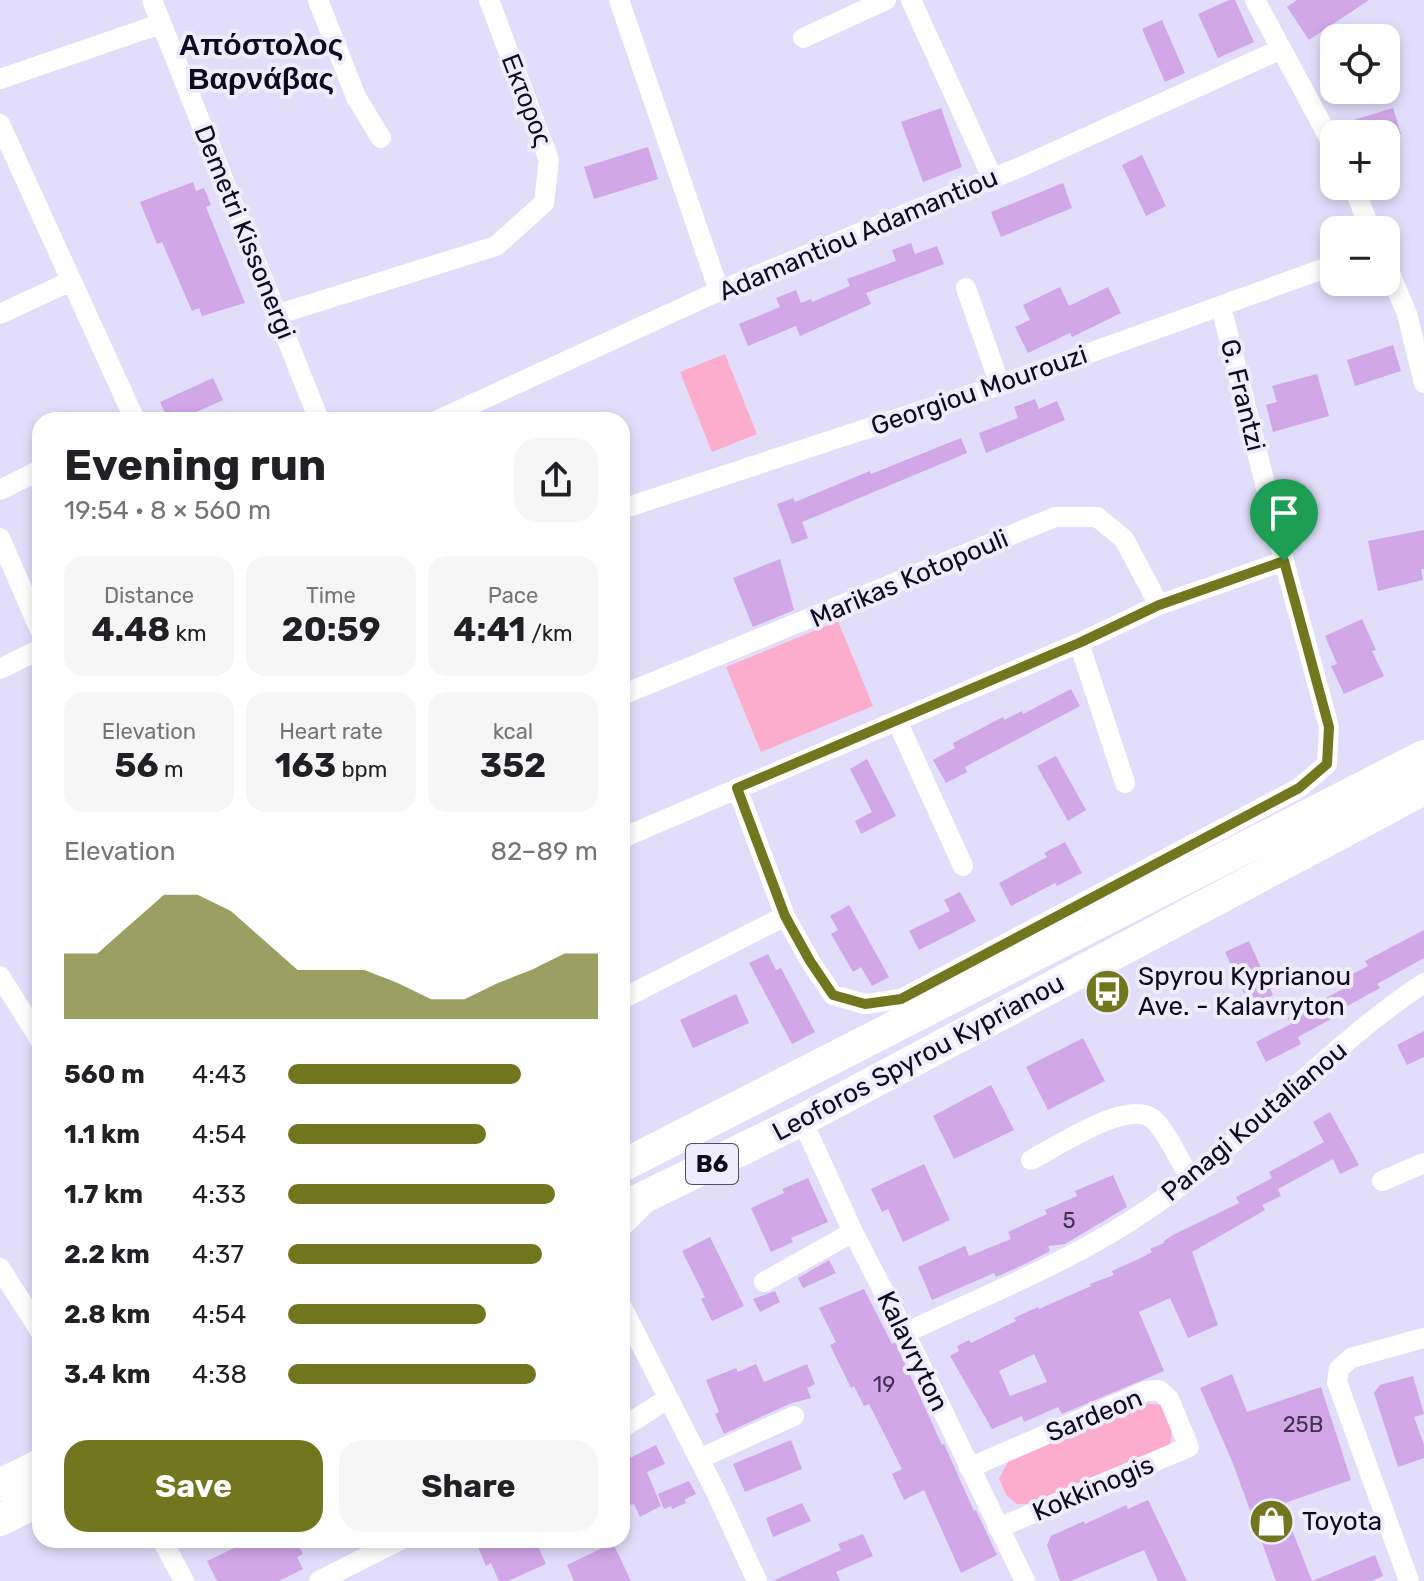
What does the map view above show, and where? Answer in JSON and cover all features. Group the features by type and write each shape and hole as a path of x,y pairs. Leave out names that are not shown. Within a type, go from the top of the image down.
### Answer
{"main road":[{"name":"Leoforos Spyrou Kyprianou","path":"630,1162 1424,756"},
{"name":"Leoforos Spyrou Kyprianou","path":"630,1204 802,1120 1424,789"},
{"path":"0,1485 32,1469"},
{"path":"0,1520 32,1504"}],"street":[{"name":"Demetri Kissonergi","path":"152,0 316,412"},
{"path":"318,0 356,97 381,138"},
{"name":"Εκτορος","path":"279,314 496,246 544,203 549,160 489,0"},
{"path":"619,0 719,291"},
{"path":"803,38 886,0"},
{"path":"911,0 992,177"},
{"path":"1255,0 1320,122"},
{"path":"0,79 160,24"},
{"name":"Adamantiou Adamantiou","path":"455,412 719,291 992,177 1279,50"},
{"path":"0,124 131,412"},
{"name":"Georgiou Mourouzi","path":"630,506 1000,385 1320,270"},
{"path":"0,314 71,281"},
{"path":"966,288 1000,385"},
{"path":"1399,296 1424,383"},
{"name":"G. Frantzi","path":"785,916 833,995 865,1004 901,999 1299,788 1327,764 1329,727 1221,306"},
{"path":"0,490 32,474"},
{"name":"Marikas Kotopouli","path":"630,692 1055,517 1097,517 1124,539 1159,605"},
{"path":"0,538 32,612"},
{"path":"630,835 1079,643 1159,605 1284,561"},
{"path":"1079,643 1125,783"},
{"path":"0,669 32,653"},
{"path":"897,721 963,866"},
{"path":"630,995 785,916 737,788"},
{"path":"0,976 8,1006 32,1032"},
{"name":"Panagi Koutalianou","path":"905,1333 1085,1248 1150,1208 1244,1134 1389,1006 1424,983"},
{"path":"1031,1160 1120,1114 1143,1114 1154,1119 1190,1178"},
{"name":"Kalavryton","path":"802,1120 853,1232 1025,1581"},
{"path":"1382,1181 1424,1163"},
{"path":"630,1219 662,1188"},
{"path":"764,1282 853,1232"},
{"path":"2,1277 32,1320"},
{"path":"630,1323 757,1581"},
{"path":"1409,1581 1337,1382 1339,1369 1351,1358 1424,1338"},
{"name":"Sardeon","path":"969,1468 1146,1391 1159,1390 1169,1399 1189,1447"},
{"path":"630,1423 667,1399"},
{"path":"699,1459 794,1416"},
{"name":"Kokkinogis","path":"998,1528 1189,1447"},
{"path":"166,1548 184,1581"},
{"path":"329,1579 385,1548"}],"shaded area":[{"path":"725,354 757,434 712,452 680,372"},
{"path":"838,621 873,706 761,752 726,667"},
{"path":"1142,1403 1162,1405 1171,1430 1169,1446 1032,1504 1017,1504 1007,1496 999,1479 1009,1460"}],"building":[{"path":"1235,0 1254,42 1218,58 1198,14"},
{"path":"1297,0 1369,0 1333,24 1320,24 1320,33 1309,40 1287,7"},
{"path":"1162,20 1185,73 1165,82 1142,29"},
{"path":"941,108 962,167 923,182 901,122"},
{"path":"1393,108 1397,120 1353,120"},
{"path":"648,147 658,179 594,199 584,167"},
{"path":"1142,155 1166,206 1146,216 1122,165"},
{"path":"193,182 196,191 204,188 211,205 206,207 245,303 202,316 199,308 192,311 162,242 157,244 140,202"},
{"path":"1063,183 1072,208 1001,237 991,212"},
{"path":"911,243 915,254 937,246 944,264 866,293 871,304 800,336 796,326 748,346 739,324 780,307 776,298 796,290 801,303 811,299 812,302 850,286 847,279 896,261 892,250"},
{"path":"1060,287 1069,306 1108,287 1121,313 1072,337 1070,333 1028,353 1015,327 1030,320 1023,305"},
{"path":"1393,345 1401,371 1355,386 1347,360"},
{"path":"1317,374 1329,416 1273,432 1266,405 1277,402 1272,386"},
{"path":"213,378 223,400 197,412 164,412 160,402"},
{"path":"1035,399 1039,409 1057,401 1065,420 986,453 979,433 1018,418 1014,407"},
{"path":"961,438 967,453 802,522 808,538 792,544 777,504 793,498 795,502"},
{"path":"1424,530 1423,580 1378,591 1368,541"},
{"path":"780,559 794,610 753,627 733,578"},
{"path":"1362,619 1384,676 1344,694 1331,666 1337,664 1325,636"},
{"path":"1071,689 1080,706 965,767 967,772 946,783 933,760 955,748 953,743 1003,717 1004,720 1022,711 1023,714"},
{"path":"1056,756 1086,810 1068,821 1037,766"},
{"path":"867,759 896,816 861,834 855,821 872,812 850,769"},
{"path":"1065,842 1082,873 1011,906 999,883 1047,857 1044,853"},
{"path":"960,892 976,921 919,950 909,931 950,911 944,900"},
{"path":"849,905 889,977 872,986 861,967 853,972 831,934 838,930 830,916"},
{"path":"1424,930 1424,958 1377,984 1380,988 1298,1037 1301,1044 1266,1062 1256,1042 1291,1024 1288,1018 1345,988 1341,980 1368,966 1365,961"},
{"path":"1249,941 1273,995 1250,1006 1225,952"},
{"path":"768,954 776,970 781,968 815,1032 792,1044 749,963"},
{"path":"736,994 749,1023 693,1048 680,1020"},
{"path":"1424,1031 1424,1057 1407,1065 1397,1045"},
{"path":"1083,1038 1105,1081 1048,1110 1026,1067"},
{"path":"991,1085 1014,1130 954,1159 933,1116"},
{"path":"1330,1112 1359,1165 1340,1174 1333,1159 1278,1189 1276,1185 1281,1196 1262,1205 1265,1210 1192,1252 1218,1325 1188,1338 1170,1298 1139,1312 1164,1371 1062,1414 1058,1407 1024,1422 1022,1416 992,1429 950,1356 959,1351 957,1346 969,1340 971,1343 1016,1321 1014,1318 1114,1275 1112,1271 1152,1252 1150,1249 1173,1235 1239,1203 1236,1197 1272,1178 1269,1172 1324,1142 1313,1122","holes":["1034,1354 1047,1382 1010,1396 999,1371"]},
{"path":"924,1164 950,1220 903,1242 888,1209 882,1212 871,1189"},
{"path":"1113,1175 1127,1207 1065,1244 1048,1246 1050,1251 1025,1264 996,1277 994,1273 932,1300 918,1267 965,1246 969,1256 1011,1239 1008,1232 1077,1196 1075,1191"},
{"path":"808,1178 828,1222 791,1238 793,1242 771,1252 751,1208"},
{"path":"710,1237 744,1306 712,1321 701,1299 705,1297 682,1251"},
{"path":"829,1260 836,1273 803,1288 798,1278"},
{"path":"864,1289 892,1344 895,1342 997,1555 961,1573 924,1490 904,1500 892,1474 902,1469 869,1404 864,1406 854,1386 851,1388 830,1345 836,1342 819,1308"},
{"path":"775,1291 780,1302 760,1312 753,1299"},
{"path":"756,1364 764,1382 807,1364 815,1384 807,1388 811,1398 789,1404 724,1434 706,1380"},
{"path":"1232,1374 1247,1412 1321,1387 1351,1480 1282,1504 1312,1581 1276,1581 1232,1461 1200,1388"},
{"path":"1413,1376 1424,1414 1414,1417 1424,1445 1424,1458 1398,1467 1374,1393 1380,1385"},
{"path":"791,1440 802,1469 745,1492 733,1464"},
{"path":"656,1445 665,1464 647,1472 661,1506 640,1517 634,1504 630,1503 630,1458"},
{"path":"689,1481 696,1494 684,1500 686,1503 664,1509 658,1494"},
{"path":"1148,1500 1187,1581 1158,1581 1144,1550 1071,1581 1060,1581 1047,1545 1051,1536 1126,1505 1128,1509"},
{"path":"802,1503 811,1521 773,1537 766,1518"},
{"path":"863,1534 873,1556 836,1572 840,1581 773,1581 841,1550 838,1544"},
{"path":"234,1548 300,1548 303,1554 297,1557 303,1569 279,1581 217,1581 207,1561"},
{"path":"478,1548 539,1548 546,1564 508,1581 499,1581 491,1563 486,1566"},
{"path":"603,1548 615,1548 631,1581 574,1581 567,1565"},
{"path":"1375,1555 1383,1576 1372,1581 1312,1581"}],"place":[{"name":"Spyrou Kyprianou Ave. - Kalavryton","path":"1107,991"},
{"name":"Toyota","path":"1271,1521"}],"district":[{"name":"Απόστολος Βαρνάβας","path":"261,62"}],"route":[{"path":"1284,561 1329,727 1327,764 1299,788 901,999 865,1004 833,995 785,916 737,788 1079,643 1159,605 1284,561"}]}
